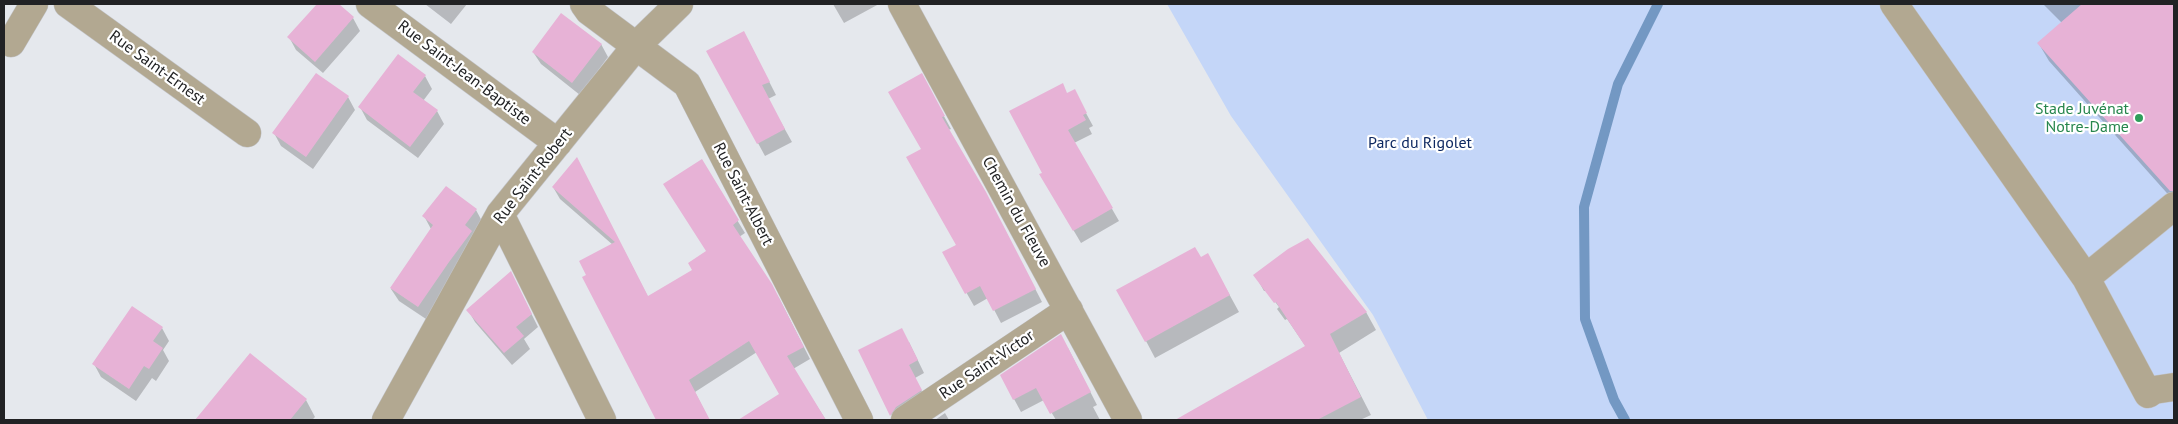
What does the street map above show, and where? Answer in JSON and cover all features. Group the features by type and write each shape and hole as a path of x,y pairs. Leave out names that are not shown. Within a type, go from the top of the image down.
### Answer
{"street":[{"path":"11,43 34,4"},
{"name":"Rue Saint-Ernest","path":"68,4 247,133"},
{"name":"Rue Saint-Jean-Baptiste","path":"370,4 558,143"},
{"name":"Rue Saint-Albert","path":"584,4 589,11 687,84 859,420"},
{"name":"Rue Saint-Robert","path":"386,420 500,214 637,46 679,4"},
{"name":"Chemin du Fleuve","path":"902,4 1128,420"},
{"path":"1894,4 2086,278 2148,394 2154,390 2174,387"},
{"path":"2086,278 2174,206"},
{"path":"500,214 602,420"},
{"name":"Rue Saint-Victor","path":"905,420 1069,310"}],"green space":[{"name":"Parc du Rigolet","path":"1167,4 2082,4 2174,159 2174,420 1428,420 1373,315 1231,116"}],"building":[{"path":"317,4 339,4 354,17 315,62 287,37"},
{"name":"Stade Juvénat Notre-Dame","path":"2082,4 2174,4 2174,191 2170,191 2037,43"},
{"path":"561,13 602,44 572,83 532,52"},
{"path":"744,31 770,82 762,85 785,129 757,144 706,51"},
{"path":"398,54 426,75 413,92 438,110 410,147 358,107"},
{"path":"316,73 349,96 306,157 272,133"},
{"path":"922,73 945,116 942,117 986,192 1036,289 993,311 980,286 965,294 942,252 956,245 906,157 921,149 888,92"},
{"path":"1063,83 1067,93 1075,89 1087,113 1083,115 1086,120 1068,130 1113,208 1073,231 1039,174 1042,173 1009,111"},
{"path":"577,157 648,296 692,270 688,263 706,251 663,184 702,159 739,220 733,225 772,284 804,347 787,356 826,420 738,420 779,394 749,341 689,380 710,420 656,420 582,277 586,275 579,261 615,242 552,187"},
{"path":"446,186 477,209 465,225 472,231 418,307 390,288 433,225 422,216"},
{"path":"1308,238 1367,312 1330,334 1361,397 1317,420 1175,420 1305,346 1276,302 1274,303 1253,275 1288,249"},
{"path":"1195,247 1201,257 1208,253 1230,295 1145,342 1116,290"},
{"path":"511,271 532,314 516,327 524,336 504,353 466,310"},
{"path":"132,306 163,327 153,341 163,348 149,369 144,366 129,389 92,364"},
{"path":"902,328 918,360 909,365 922,390 896,407 890,416 858,350"},
{"path":"1061,334 1091,392 1050,414 1036,388 1013,400 1000,375"},
{"path":"250,353 307,399 290,420 195,420"}],"waterway":[{"path":"1625,420 1614,400 1585,319 1584,207 1618,84 1658,4"}],"place":[{"name":"Stade Juvénat Notre-Dame","path":"2139,118"}]}
